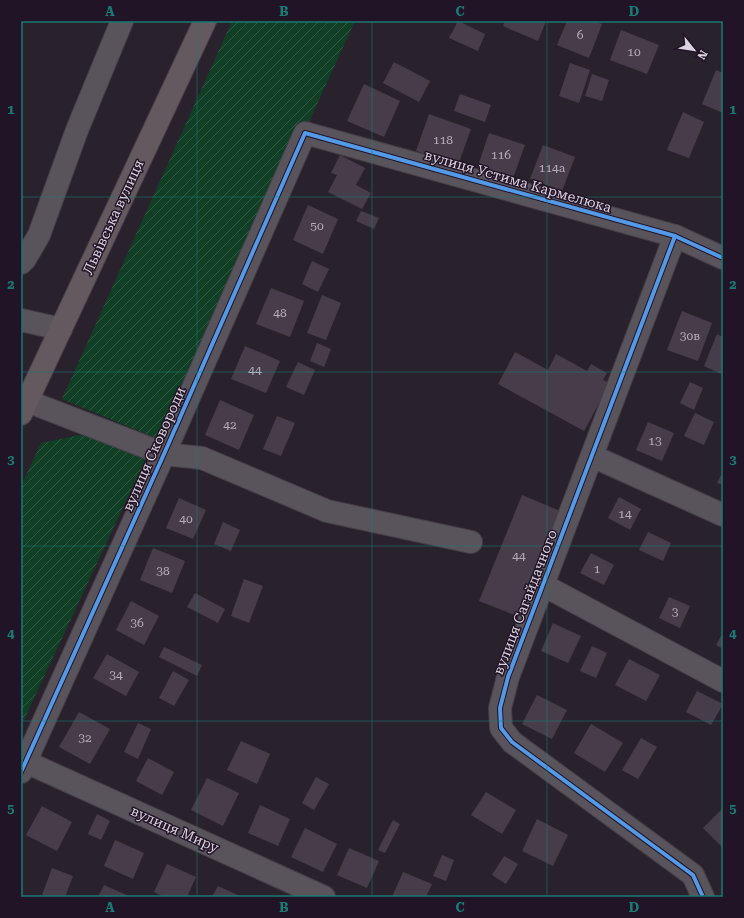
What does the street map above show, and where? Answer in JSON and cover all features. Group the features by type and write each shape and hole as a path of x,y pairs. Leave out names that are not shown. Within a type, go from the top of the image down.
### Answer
{"main road":[{"name":"Львівська вулиця","path":"24,407 205,21"}],"street":[{"path":"21,263 25,259 39,235 76,130 122,21"},
{"name":"вулиця Устима Кармелюка","path":"304,133 675,236 723,258"},
{"name":"вулиця Сковороди","path":"24,767 164,454 304,133"},
{"name":"вулиця Сагайдачного","path":"675,236 508,677 500,708 502,728 512,742 693,875 703,897"},
{"path":"21,320 61,329"},
{"path":"24,407 164,454 202,458 327,510 471,542"},
{"path":"592,456 723,515"},
{"path":"543,585 723,681"},
{"name":"вулиця Миру","path":"24,767 324,897"}],"green space":[{"path":"232,21 355,21 163,441 62,399"},
{"path":"94,432 147,456 21,726 21,486 41,443"}],"building":[{"path":"458,21 485,34 478,51 449,38"},
{"path":"505,21 546,21 538,41 503,26"},
{"path":"567,21 594,21 602,24 589,58 557,45"},
{"path":"621,30 659,45 647,74 610,60"},
{"path":"394,62 430,81 419,102 383,83"},
{"path":"570,63 590,70 579,103 559,96"},
{"path":"716,70 723,73 723,113 702,104"},
{"path":"592,74 609,80 602,101 585,96"},
{"path":"364,84 400,101 384,137 347,121"},
{"path":"460,94 491,105 485,122 454,111"},
{"path":"683,112 704,122 689,158 667,150"},
{"path":"429,114 471,129 458,165 416,151"},
{"path":"489,133 525,145 513,178 478,166"},
{"path":"543,145 575,157 562,191 530,179"},
{"path":"340,155 365,168 356,185 371,193 362,209 328,192 337,175 331,173"},
{"path":"308,205 338,219 323,254 293,240"},
{"path":"361,211 379,218 374,229 356,221"},
{"path":"312,261 329,269 318,292 302,284"},
{"path":"271,288 304,301 290,337 256,324"},
{"path":"322,295 341,303 326,340 307,333"},
{"path":"682,311 712,323 698,361 667,350"},
{"path":"717,334 723,337 723,369 721,374 704,366"},
{"path":"317,343 331,349 324,367 310,361"},
{"path":"245,346 280,361 266,393 231,379"},
{"path":"515,352 548,370 556,354 587,371 591,364 607,373 603,380 610,383 584,431 498,384"},
{"path":"298,362 315,370 304,395 286,387"},
{"path":"690,382 703,388 694,410 680,403"},
{"path":"220,400 254,415 239,450 205,435"},
{"path":"695,413 714,422 704,445 684,436"},
{"path":"277,416 295,423 281,456 263,449"},
{"path":"648,422 674,433 662,461 636,450"},
{"path":"723,471 723,485 717,483"},
{"path":"522,495 560,511 517,616 479,601"},
{"path":"619,497 641,509 630,530 608,518"},
{"path":"179,498 206,510 193,539 166,528"},
{"path":"223,522 240,530 231,551 214,544"},
{"path":"648,532 671,543 663,561 639,550"},
{"path":"153,548 185,561 172,593 140,580"},
{"path":"591,553 614,565 604,585 580,573"},
{"path":"244,579 263,586 249,623 231,616"},
{"path":"195,593 225,609 218,623 187,607"},
{"path":"669,597 690,606 680,628 659,618"},
{"path":"131,601 159,616 144,645 116,630"},
{"path":"553,623 581,636 568,663 541,651"},
{"path":"723,632 723,649 716,645"},
{"path":"592,646 607,653 596,678 580,671"},
{"path":"164,647 202,665 197,676 159,657"},
{"path":"107,654 139,672 126,696 93,678"},
{"path":"629,659 660,675 646,701 615,685"},
{"path":"173,671 189,680 174,706 159,698"},
{"path":"697,691 723,704 711,725 686,712"},
{"path":"537,695 567,710 552,739 522,724"},
{"path":"79,712 110,729 90,764 59,747"},
{"path":"138,723 151,729 138,759 124,752"},
{"path":"591,724 623,743 605,772 574,753"},
{"path":"641,738 657,747 638,779 622,770"},
{"path":"241,741 270,754 257,784 227,770"},
{"path":"148,758 174,772 162,795 136,781"},
{"path":"316,777 329,784 314,810 302,803"},
{"path":"207,778 239,793 223,826 191,810"},
{"path":"486,792 516,810 502,834 471,815"},
{"path":"260,805 290,819 278,846 248,833"},
{"path":"42,806 72,822 57,851 26,835"},
{"path":"722,809 723,810 723,848 703,828"},
{"path":"97,814 110,821 101,840 88,834"},
{"path":"537,819 568,835 553,866 522,851"},
{"path":"393,820 400,824 385,853 378,850"},
{"path":"305,828 337,844 323,872 291,857"},
{"path":"115,840 144,853 133,879 104,866"},
{"path":"349,848 379,861 367,888 337,875"},
{"path":"442,855 454,860 446,881 433,876"},
{"path":"504,856 518,864 506,884 492,875"},
{"path":"167,864 196,877 187,897 164,897 154,892"},
{"path":"52,868 73,876 65,897 47,897 42,895"},
{"path":"403,872 432,884 426,897 392,897"},
{"path":"104,885 131,897 98,897"},
{"path":"218,886 242,897 212,897"}],"cycle path":[{"path":"21,772 164,454 305,133 675,236 723,258"},
{"path":"675,236 508,677 500,708 501,728 512,742 693,875 703,897"}]}
